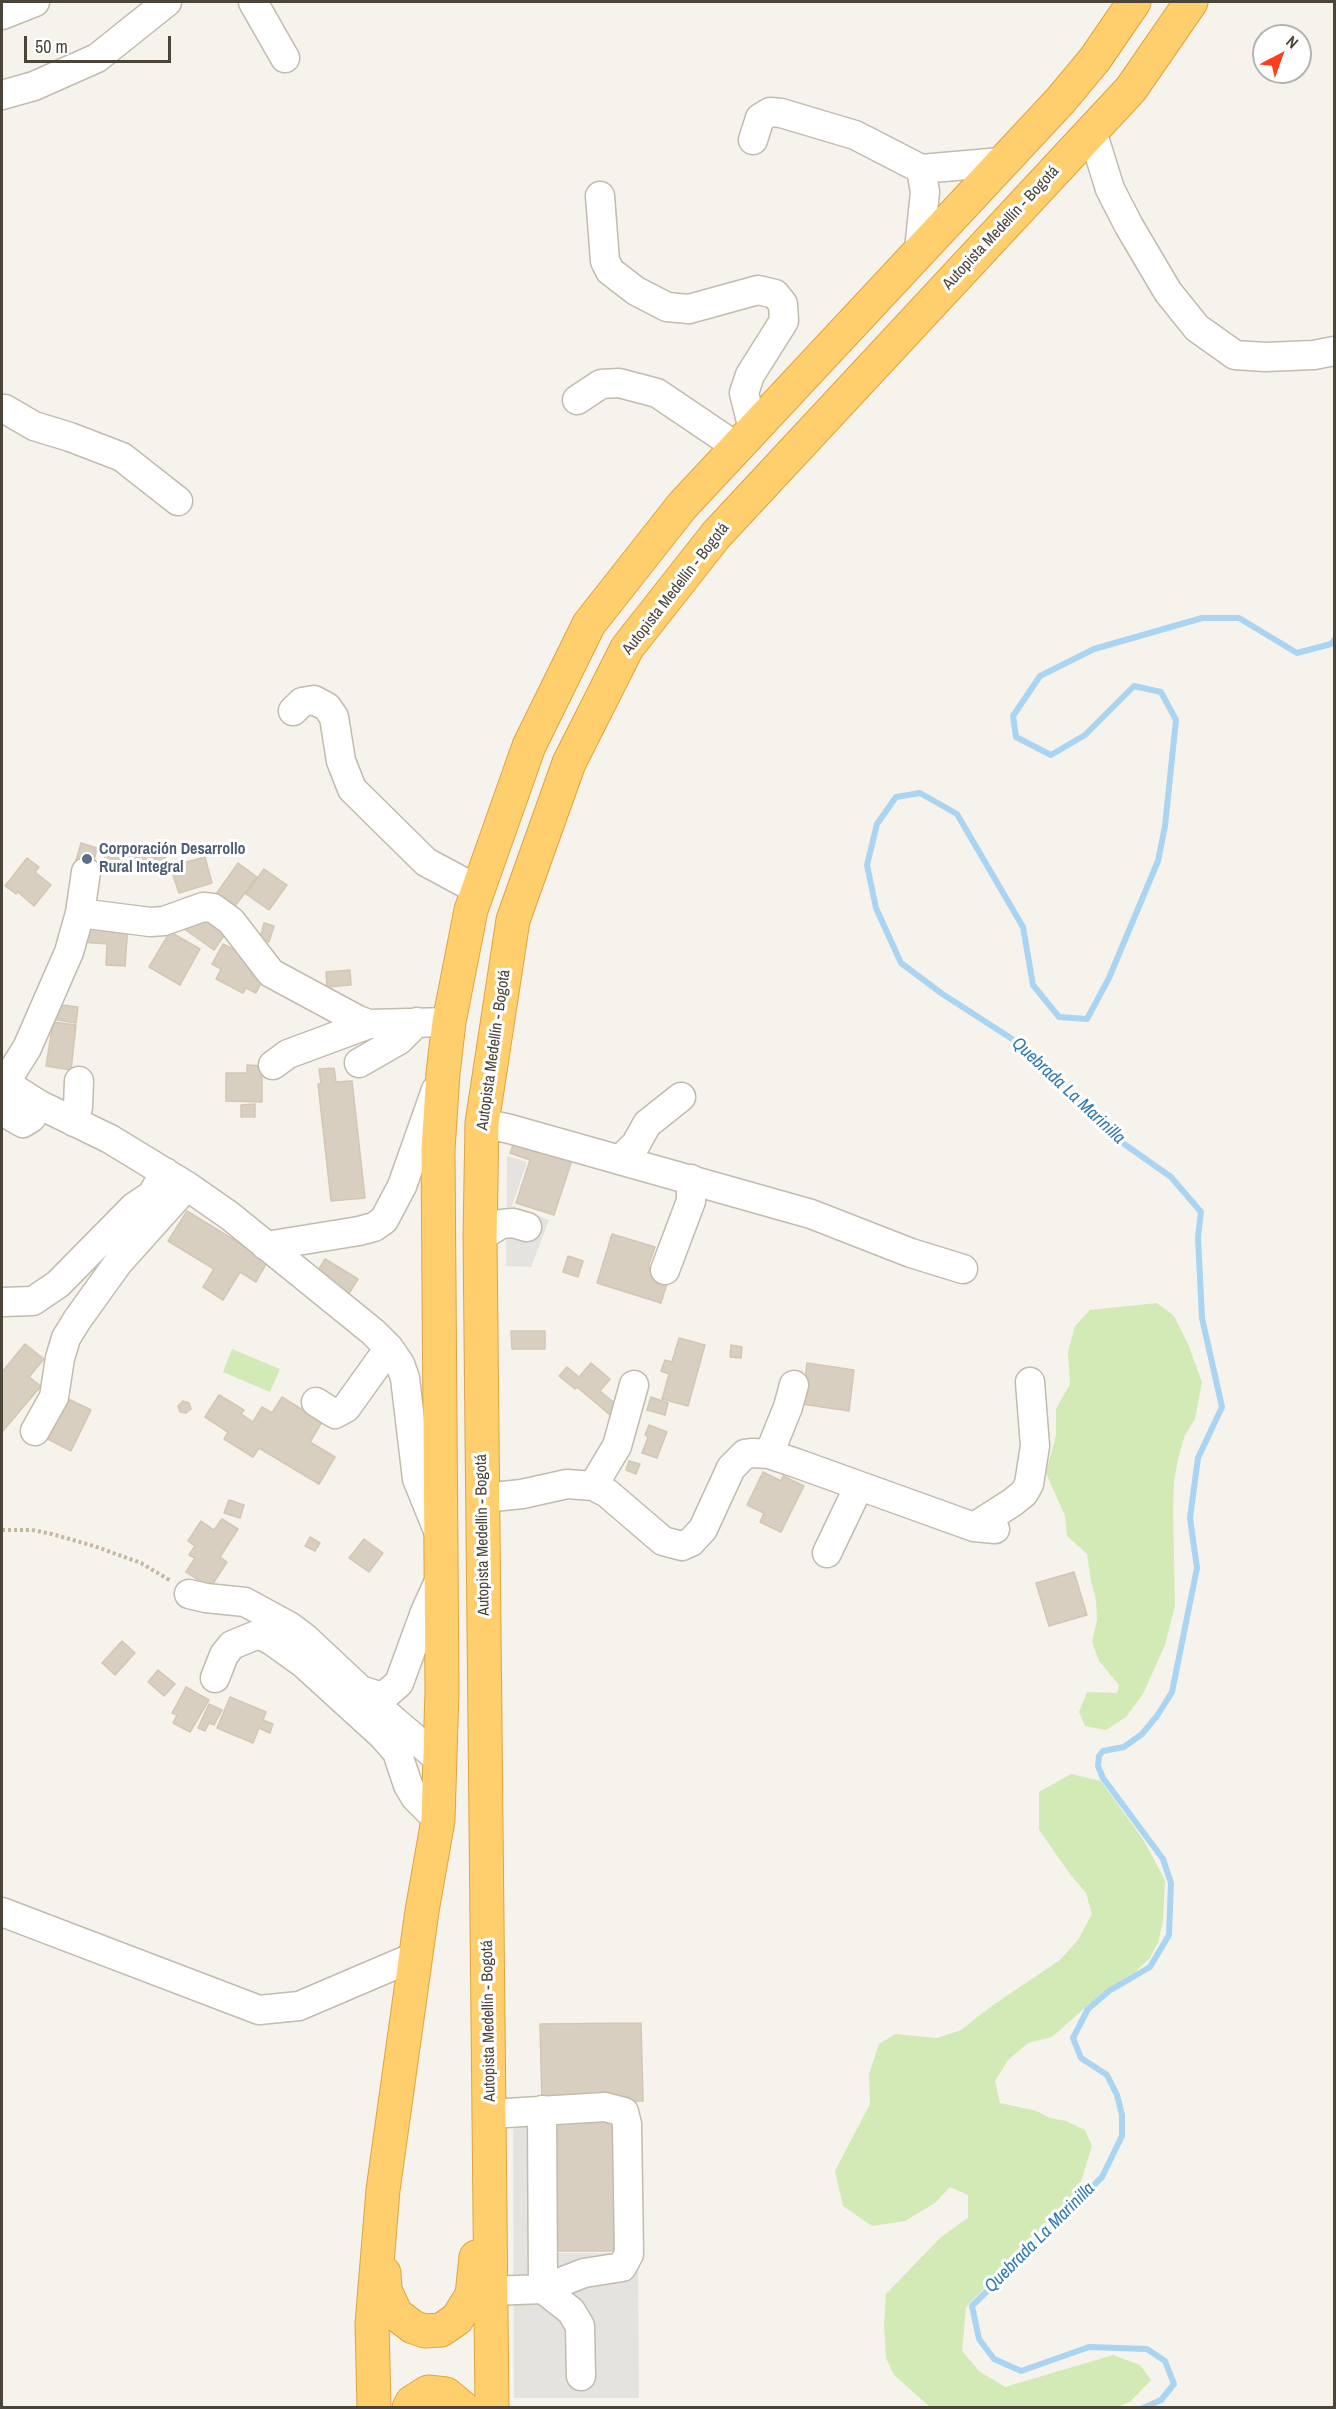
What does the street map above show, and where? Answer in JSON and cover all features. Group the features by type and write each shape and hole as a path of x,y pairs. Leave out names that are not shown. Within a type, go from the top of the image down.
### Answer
{"highway":[{"path":"374,2408 372,2324 383,2190 438,1820 441,1761 438,1150 449,1022 471,910 529,746 590,624 682,506 1060,101 1095,59 1134,2"},
{"name":"Autopista Medellín - Bogotá","path":"492,2408 480,1237 482,1123 513,920 569,763 627,648 716,535 1131,89 1191,2"},
{"path":"383,2190 385,2289 396,2314 412,2327 425,2331 441,2330 457,2319 472,2295 475,2280 476,2231 490,2160"},
{"path":"409,2408 412,2402 428,2392 446,2394 463,2408"}],"street":[{"path":"2,15 35,2"},
{"path":"2,95 34,86 97,58 167,2"},
{"path":"253,2 285,58"},
{"path":"753,140 760,118 770,112 781,113 855,135 921,170 1001,162"},
{"path":"1092,131 1110,189 1124,216 1168,292 1197,328 1235,355 1265,357 1314,355 1335,351"},
{"path":"919,250 925,192 921,170"},
{"path":"577,400 602,384 619,383 657,393 746,437 751,422 744,393 750,375 784,321 783,304 775,294 758,290 689,309 667,307 636,291 610,272 605,261 600,196"},
{"path":"2,409 34,426 122,457 178,501"},
{"path":"293,711 302,702 314,700 327,707 334,717 341,761 352,789 426,862 478,890"},
{"path":"86,872 81,913 69,952 27,1048 3,1082 40,1105 176,1179 230,1216 316,1265"},
{"path":"81,913 150,922 164,921 203,907 213,908 231,921 271,973 369,1024"},
{"path":"358,1063 399,1040 417,1022"},
{"path":"273,1065 288,1054 369,1024 449,1022"},
{"path":"276,1244 359,1231 374,1227 384,1221 402,1186 443,1073"},
{"path":"74,1122 78,1107 79,1081"},
{"path":"620,1160 636,1144 647,1124 681,1097"},
{"path":"2,1111 23,1123 31,1118 40,1105"},
{"path":"482,1123 811,1214 905,1256 963,1269"},
{"path":"2,1302 33,1301 58,1284 134,1207 176,1179"},
{"path":"35,1431 54,1397 60,1358 66,1338 176,1179"},
{"path":"665,1270 691,1201 691,1179"},
{"path":"480,1237 501,1224 513,1222 527,1227"},
{"path":"276,1244 373,1332 389,1348 400,1364 405,1378 417,1479 440,1537"},
{"path":"316,1402 335,1414 346,1408 389,1348"},
{"path":"483,1498 522,1494 567,1484 593,1486 607,1493 663,1541 682,1546 691,1542 703,1529 731,1468 737,1460 745,1454 769,1454 984,1528 1024,1493 1029,1484 1035,1446 1030,1382"},
{"path":"593,1486 617,1446 634,1385"},
{"path":"769,1454 788,1407 794,1385"},
{"path":"827,1553 859,1486"},
{"path":"363,1691 383,1697 399,1683 424,1612 440,1579"},
{"path":"189,1594 206,1599 245,1602 267,1612 305,1638 441,1761"},
{"path":"215,1678 224,1655 232,1645 260,1634 272,1641 304,1664 383,1736 397,1752 415,1797 438,1820"},
{"path":"2,1912 259,2010 298,2006 416,1956"},
{"path":"489,2114 605,2107 624,2112 627,2124 629,2254 622,2267 584,2273 543,2289 492,2292"},
{"path":"542,2110 543,2289"},
{"path":"543,2289 572,2312 580,2326 581,2376"}],"path":[{"path":"2,1530 32,1530 94,1546 141,1563 189,1594"}],"green space":[{"path":"1157,1303 1174,1316 1188,1344 1202,1382 1195,1419 1185,1435 1174,1482 1175,1606 1165,1645 1143,1694 1126,1717 1106,1730 1085,1726 1079,1712 1087,1692 1117,1693 1119,1685 1099,1661 1092,1642 1097,1620 1096,1600 1087,1554 1067,1536 1065,1516 1046,1473 1056,1435 1056,1409 1070,1384 1068,1352 1075,1326 1090,1310"},
{"path":"232,1349 280,1369 270,1392 223,1372"},
{"path":"1071,1774 1101,1781 1144,1841 1165,1880 1163,1921 1158,1943 1149,1959 1135,1972 1103,1992 1052,2037 1028,2043 1008,2060 995,2081 1000,2103 1037,2111 1050,2118 1066,2121 1085,2130 1092,2146 1077,2194 966,2307 962,2351 979,2371 1005,2387 1113,2355 1140,2365 1151,2380 1130,2402 1118,2407 930,2407 894,2375 886,2358 884,2325 886,2294 941,2237 968,2218 968,2195 950,2187 935,2203 905,2221 872,2226 843,2206 835,2171 870,2104 869,2074 879,2044 895,2034 937,2038 961,2030 993,2005 1060,1960 1078,1940 1092,1914 1086,1893 1039,1830 1039,1792"}],"shaded area":[{"path":"507,1156 527,1162 512,1206 549,1220 531,1267 506,1266"},
{"path":"513,2104 545,2104 546,2253 638,2253 639,2398 514,2398"}],"building":[{"path":"81,843 97,848 92,868 75,864"},
{"path":"165,850 166,872 105,873 105,851"},
{"path":"205,857 212,883 179,893 173,875 179,864"},
{"path":"27,858 39,867 35,872 51,885 34,906 18,892 16,894 5,886"},
{"path":"238,863 257,877 232,910 214,897"},
{"path":"264,869 287,885 269,910 246,894"},
{"path":"207,911 230,927 214,950 180,926"},
{"path":"83,921 128,924 125,966 106,965 107,944 82,942"},
{"path":"264,923 274,926 269,942 260,939"},
{"path":"170,932 200,949 180,985 149,967"},
{"path":"223,944 248,957 256,965 251,975 262,981 256,993 246,988 243,993 216,979 221,969 212,964"},
{"path":"350,970 351,985 327,987 326,972"},
{"path":"54,1004 78,1007 76,1023 52,1019"},
{"path":"53,1022 76,1025 71,1070 46,1066"},
{"path":"247,1065 262,1066 262,1102 226,1101 226,1073 247,1073"},
{"path":"334,1068 336,1082 352,1081 365,1198 331,1201 318,1084 321,1084 319,1069"},
{"path":"255,1104 255,1117 241,1117 241,1105"},
{"path":"515,1140 572,1160 554,1215 516,1203 530,1160 510,1153"},
{"path":"187,1211 269,1259 256,1282 240,1272 223,1300 203,1287 214,1269 168,1241"},
{"path":"612,1234 655,1247 648,1267 670,1274 661,1303 597,1283"},
{"path":"568,1256 583,1261 578,1277 563,1272"},
{"path":"325,1259 358,1279 348,1295 315,1276"},
{"path":"511,1331 545,1331 545,1349 512,1349"},
{"path":"679,1338 705,1345 688,1406 662,1399 669,1374 661,1371 665,1360 672,1362"},
{"path":"25,1344 44,1359 29,1377 41,1386 2,1432 2,1372"},
{"path":"731,1345 742,1347 741,1358 730,1357"},
{"path":"591,1363 610,1379 600,1391 618,1406 610,1415 577,1387 575,1389 559,1376 567,1367 579,1377"},
{"path":"807,1363 854,1370 849,1411 802,1404"},
{"path":"219,1395 244,1410 241,1414 253,1422 262,1407 272,1413 282,1397 322,1422 310,1442 335,1457 319,1484 259,1448 253,1457 224,1439 228,1432 205,1417"},
{"path":"62,1396 91,1410 71,1451 42,1436"},
{"path":"651,1397 668,1403 665,1415 647,1410"},
{"path":"183,1401 189,1403 191,1409 186,1413 180,1412 178,1406"},
{"path":"649,1425 667,1432 657,1458 642,1453 648,1437 645,1435"},
{"path":"629,1461 640,1464 636,1474 626,1470"},
{"path":"763,1472 781,1481 783,1476 804,1486 781,1532 760,1522 764,1513 747,1505"},
{"path":"229,1500 244,1505 240,1518 224,1513"},
{"path":"222,1519 238,1529 220,1557 227,1562 210,1588 186,1572 195,1558 189,1555 195,1546 188,1541 201,1521 214,1530"},
{"path":"310,1537 320,1543 315,1551 305,1546"},
{"path":"364,1539 383,1553 369,1572 349,1558"},
{"path":"1074,1572 1087,1615 1049,1626 1036,1583"},
{"path":"122,1641 135,1653 115,1675 102,1663"},
{"path":"158,1670 175,1684 164,1696 148,1682"},
{"path":"186,1687 209,1700 190,1732 173,1723 177,1715 172,1713"},
{"path":"230,1697 266,1712 263,1720 273,1724 270,1733 259,1728 253,1743 217,1728"},
{"path":"209,1704 222,1710 214,1725 209,1723 205,1731 198,1728"},
{"path":"641,2023 643,2101 542,2103 540,2024"},
{"path":"617,2116 618,2251 551,2251 550,2117"}],"waterway":[{"name":"Quebrada La Marinilla","path":"1143,2408 1161,2400 1174,2384 1165,2361 1147,2349 1089,2347 1021,2371 994,2359 979,2339 972,2306 1102,2177 1122,2136 1122,2115 1117,2095 1107,2075 1081,2058 1073,2038 1088,2009 1109,1991 1150,1967 1169,1935 1171,1883 1163,1859 1103,1778 1098,1766 1099,1756 1103,1751 1124,1747 1142,1734 1172,1692 1197,1568 1190,1518 1198,1458 1222,1407 1202,1318 1198,1237 1201,1212 1171,1177 1110,1134 1058,1077 1023,1046 941,993 901,963 876,908 867,865 877,824 896,797 920,793 957,814 1023,927 1033,985 1059,1017 1087,1019 1109,978 1158,861 1165,826 1176,720 1161,692 1134,686 1085,735 1051,755 1016,737 1013,716 1040,676 1094,649 1202,618 1239,618 1297,653 1331,644 1334,640"}],"place":[{"name":"Corporación Desarrollo Rural Integral","path":"87,859"}]}
